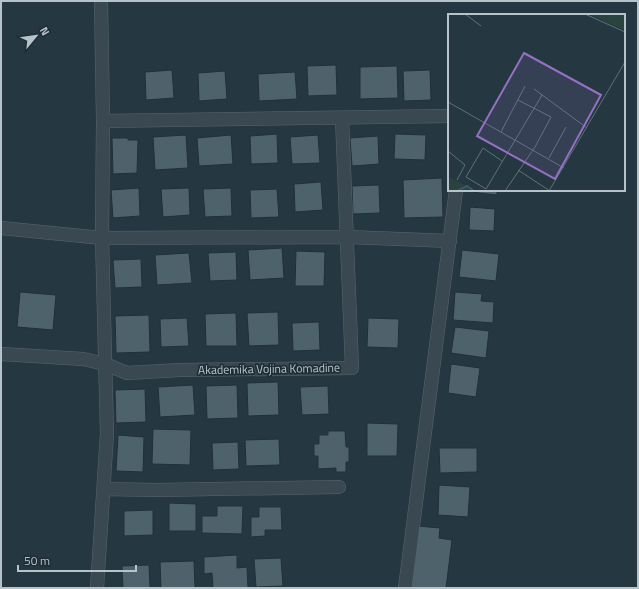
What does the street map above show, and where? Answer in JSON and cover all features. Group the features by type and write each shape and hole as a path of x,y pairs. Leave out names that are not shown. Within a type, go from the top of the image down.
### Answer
{"street":[{"path":"97,588 105,488 107,433 102,238 103,121 101,1"},
{"path":"103,121 448,116"},
{"name":"Akademika Vojina Komadine","path":"1,354 83,359 105,364 127,373 180,370 352,368 348,237 342,118"},
{"path":"404,588 456,191"},
{"path":"1,228 102,238 348,237 450,241"},
{"path":"105,488 157,490 338,487"}],"building":[{"path":"336,65 337,95 308,96 307,66"},
{"path":"397,66 398,98 360,99 360,67"},
{"path":"172,70 174,98 146,100 145,72"},
{"path":"430,70 431,100 404,101 403,71"},
{"path":"225,71 227,99 199,101 198,73"},
{"path":"295,72 297,99 259,101 258,74"},
{"path":"277,134 278,163 251,164 250,136"},
{"path":"395,134 426,135 425,160 394,159"},
{"path":"186,135 188,168 155,170 153,137"},
{"path":"231,135 233,164 199,166 197,138"},
{"path":"318,135 320,163 292,164 290,137"},
{"path":"378,136 379,164 352,166 350,138"},
{"path":"112,138 128,138 128,140 138,140 137,173 113,174"},
{"path":"442,178 443,217 404,218 403,180"},
{"path":"321,182 323,210 295,212 294,184"},
{"path":"379,185 380,213 353,214 352,186"},
{"path":"139,188 140,216 113,218 111,190"},
{"path":"189,188 190,215 163,217 161,189"},
{"path":"231,188 232,216 205,217 203,189"},
{"path":"277,189 279,217 251,218 250,190"},
{"path":"497,191 497,195 471,192"},
{"path":"470,207 495,209 494,231 469,230"},
{"path":"282,248 284,278 250,280 248,250"},
{"path":"462,250 499,254 496,281 459,277"},
{"path":"296,251 325,252 324,286 295,286"},
{"path":"236,252 237,280 210,281 208,253"},
{"path":"189,253 192,283 157,285 155,255"},
{"path":"141,259 142,287 115,288 113,260"},
{"path":"20,292 56,295 53,330 17,327"},
{"path":"455,292 482,294 481,301 494,302 493,323 453,320"},
{"path":"278,312 279,345 249,346 247,313"},
{"path":"236,313 237,346 206,346 205,314"},
{"path":"149,315 150,352 116,353 115,316"},
{"path":"187,318 189,346 161,347 160,319"},
{"path":"368,318 399,319 398,348 367,347"},
{"path":"319,322 320,350 293,351 292,323"},
{"path":"455,327 489,331 486,358 451,353"},
{"path":"451,364 480,368 476,397 448,393"},
{"path":"278,382 279,415 248,416 247,383"},
{"path":"193,385 195,415 160,417 158,387"},
{"path":"237,385 238,418 207,419 206,386"},
{"path":"328,386 329,414 302,415 300,387"},
{"path":"145,389 146,422 116,423 115,390"},
{"path":"367,423 398,424 397,456 367,456"},
{"path":"153,429 191,430 190,465 152,464"},
{"path":"328,431 345,431 346,447 349,447 349,462 346,462 346,472 336,472 336,468 318,469 318,456 314,456 314,444 319,444 319,435 328,435"},
{"path":"118,435 144,437 143,472 116,471"},
{"path":"279,439 280,465 246,466 245,440"},
{"path":"238,442 239,469 213,470 212,443"},
{"path":"439,448 477,448 477,472 440,473"},
{"path":"439,485 470,487 468,517 438,515"},
{"path":"169,503 196,504 196,531 169,531"},
{"path":"217,506 243,506 242,534 202,533 202,516 217,516"},
{"path":"259,507 281,507 282,530 265,530 265,536 251,537 251,517 259,517"},
{"path":"153,510 153,535 124,536 124,511"},
{"path":"418,526 440,528 439,538 452,540 446,588 411,588"},
{"path":"237,555 237,568 247,567 248,588 213,588 212,573 204,574 204,557"},
{"path":"281,558 283,586 256,587 254,559"},
{"path":"194,561 195,588 161,588 160,562"},
{"path":"149,565 150,588 123,588 122,566"}]}
